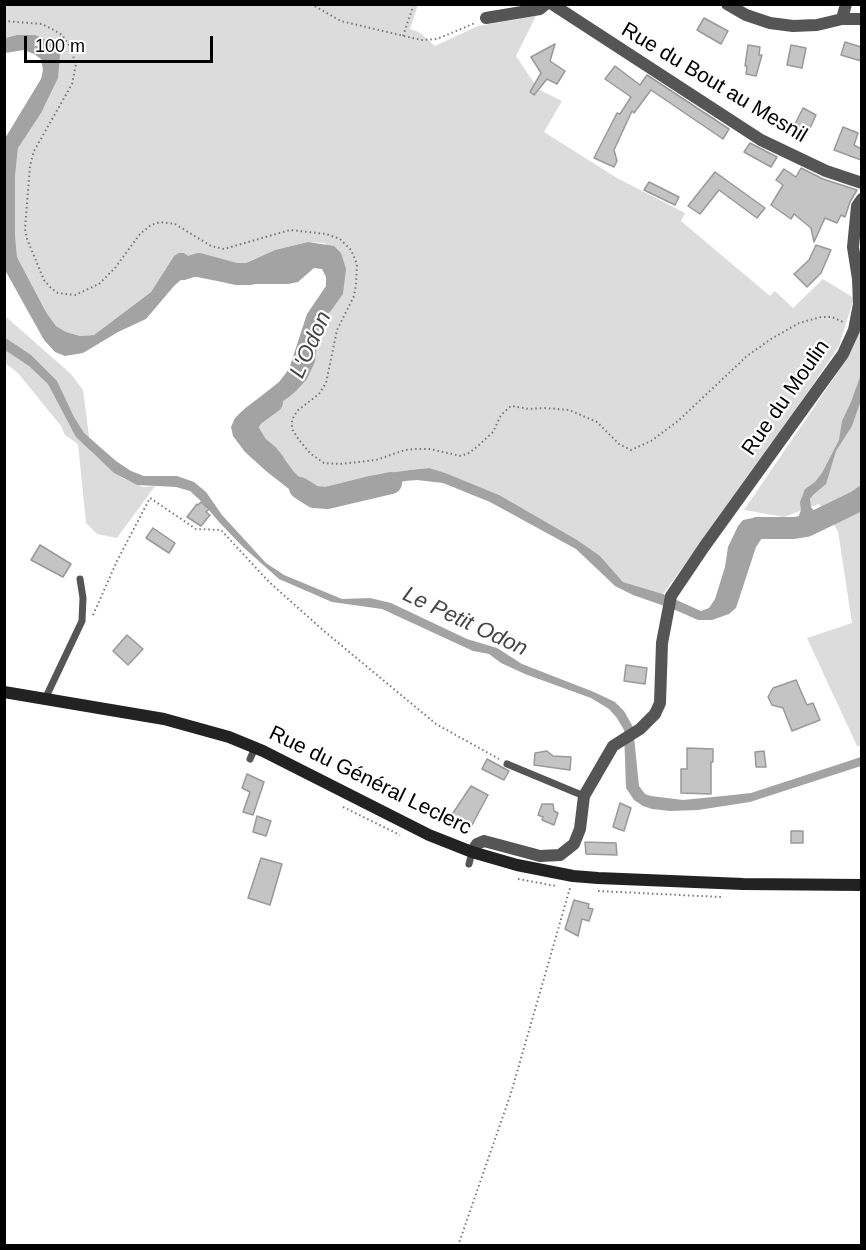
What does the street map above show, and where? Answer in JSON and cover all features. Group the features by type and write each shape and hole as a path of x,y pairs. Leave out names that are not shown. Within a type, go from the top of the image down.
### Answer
{"main road":[{"name":"Rue du Général Leclerc","path":"4,692 164,719 229,737 252,754 429,834 471,858 573,876 708,883 861,885"}],"street":[{"path":"486,18 540,9 546,4"},
{"name":"Rue du Bout au Mesnil","path":"552,4 761,140 826,171 861,183"},
{"path":"727,4 746,15 781,24 817,25 842,19 861,19"},
{"path":"842,19 846,4"},
{"name":"Rue du Moulin","path":"584,796 613,746 646,724 660,703 662,643 671,596 843,354 854,330 859,304 853,247 854,223 857,206 861,199"},
{"path":"471,858 477,844 484,841 540,856 560,855 574,844 580,829 584,796"}],"lane":[{"path":"45,699 82,621 81,579"},
{"path":"507,764 584,796"}],"path":[{"path":"310,4 341,21 421,40 437,39 486,18"},
{"path":"403,37 414,4"},
{"path":"4,21 42,24 54,30 69,45 76,64 72,84 34,151 30,166 27,239 44,280 58,293 75,295 99,284 115,268 140,234 151,225 160,222 175,224 211,246 224,249 231,249 290,230 326,234 340,239 351,250 357,264 354,296 337,330 326,383 319,394 297,411 292,420 292,429 299,440 311,454 324,463 340,464 376,460 415,449 430,449 461,456 474,449 493,432 501,415 511,406 569,410 597,422 619,444 631,450 651,441 678,422 747,356 800,323 821,316 832,317 843,320 846,329 854,330"},
{"path":"92,618 117,561 150,498 196,529 221,530 269,582 300,610 436,724 507,764"},
{"path":"334,802 401,836"},
{"path":"458,1245 512,1093 573,876"}],"shaded area":[{"path":"5,4 418,5 410,29 419,32 435,46 478,26 536,16 516,56 538,89 562,101 544,132 617,178 685,213 681,221 770,296 775,291 793,308 823,279 854,298 839,346 765,455 663,594 623,582 600,556 499,495 429,468 318,489 308,485 294,472 286,460 250,434 246,425 285,400 307,379 315,362 320,320 331,311 343,294 325,243 308,242 275,250 233,269 219,270 194,260 184,253 174,256 151,292 94,335 80,336 56,326 46,312 17,257 15,176 18,148 27,133 60,54 17,35 5,38"},
{"path":"4,315 71,374 83,390 91,452 122,478 143,487 155,486 117,538 97,534 86,523 78,444 65,435 61,426 18,373 5,363"},
{"path":"861,329 861,746 857,746 807,638 852,623 838,531 819,504 784,517 744,510 834,378"}],"water":[{"path":"35,35 49,41 60,54 58,78 41,113 18,148 15,176 17,257 46,312 56,326 80,336 94,335 151,292 174,256 179,253 184,253 194,260 219,270 233,269 275,250 308,242 334,246 341,253 346,269 343,294 331,311 320,320 315,362 307,379 285,400 246,425 250,434 279,451 294,472 308,485 318,489 369,476 429,468 445,473 499,495 577,540 600,556 623,582 663,594 701,611 709,608 715,599 725,567 728,547 743,520 753,518 790,521 798,518 801,510 800,502 805,489 822,473 839,440 842,421 861,374 861,400 852,426 836,451 826,484 810,499 811,507 814,511 824,511 861,485 861,496 823,517 766,532 756,547 736,608 729,614 712,620 698,620 615,586 576,549 490,502 443,483 405,481 319,500 294,493 245,452 233,436 231,427 241,412 279,382 289,369 307,314 326,286 326,277 322,269 314,268 298,282 288,284 232,284 192,276 183,278 146,319 118,332 83,353 65,356 55,352 44,340 5,270 4,140 41,79 43,70 41,59 34,54 24,50 5,53 5,38"},
{"path":"4,337 31,355 57,381 84,433 116,461 144,476 177,476 194,482 206,492 222,515 266,563 284,575 342,599 370,598 391,603 467,639 497,648 522,664 615,702 624,711 633,727 639,786 645,794 683,800 751,793 861,757 861,766 750,802 698,810 670,811 643,806 634,800 626,788 624,730 609,709 591,698 525,674 501,663 489,654 473,651 382,609 332,602 279,579 243,547 190,491 176,487 137,485 114,473 76,437 48,384 29,366 5,350"}],"building":[{"path":"704,18 728,31 721,44 697,30"},
{"path":"845,42 861,47 861,61 841,55"},
{"path":"555,44 550,61 565,71 557,84 547,79 534,95 530,92 541,73 531,57"},
{"path":"748,45 760,47 759,55 762,55 756,76 746,74"},
{"path":"791,45 806,48 802,68 787,65"},
{"path":"615,66 640,85 647,75 729,129 723,139 651,90 634,113 632,111 614,150 617,161 614,167 594,158 617,113 620,114 631,97 605,79"},
{"path":"803,108 816,115 807,135 793,128"},
{"path":"843,127 858,133 854,145 861,149 861,160 834,150"},
{"path":"750,143 777,157 771,167 744,152"},
{"path":"801,168 823,179 857,190 845,217 841,215 837,223 825,218 814,242 811,228 794,214 791,219 771,205 783,185 776,180 784,169 796,177"},
{"path":"715,172 765,208 757,218 719,190 700,214 688,206"},
{"path":"649,182 679,197 675,205 644,190"},
{"path":"816,245 831,250 821,273 807,287 794,274 809,260"},
{"path":"201,502 209,509 206,512 210,515 201,526 187,517"},
{"path":"153,528 175,543 169,553 146,538"},
{"path":"40,545 71,564 63,577 31,560"},
{"path":"127,635 143,649 128,665 113,651"},
{"path":"626,665 647,668 645,684 624,681"},
{"path":"796,680 807,705 813,703 820,720 792,731 783,708 772,705 768,697 773,688"},
{"path":"687,748 713,749 711,794 681,793 681,769 687,769"},
{"path":"547,751 553,756 571,757 570,770 534,765 535,753"},
{"path":"764,751 766,767 756,767 755,752"},
{"path":"487,759 509,771 504,780 482,769"},
{"path":"247,774 264,782 253,815 243,812 250,792 242,788"},
{"path":"471,786 488,795 471,827 451,816"},
{"path":"620,803 631,808 624,831 613,827"},
{"path":"542,804 553,804 554,811 558,813 554,825 542,820 543,817 538,815"},
{"path":"257,816 271,821 266,836 253,832"},
{"path":"791,831 803,831 803,843 791,843"},
{"path":"585,842 616,843 617,855 586,854"},
{"path":"261,858 282,864 270,905 248,898"},
{"path":"574,900 589,904 588,908 593,909 589,921 582,919 578,936 565,929"}],"waterway":[{"name":"L'Odon","path":"183,269 199,264 236,274 250,274"},
{"name":"L'Odon","path":"268,455 257,446 247,425 253,416 272,402"},
{"name":"L'Odon","path":"300,488 314,497 327,498 391,483"},
{"name":"L'Odon","path":"748,533 757,528 806,526 862,499"}],"water label":[{"name":"Le Petit Odon","path":"465,622"}]}
